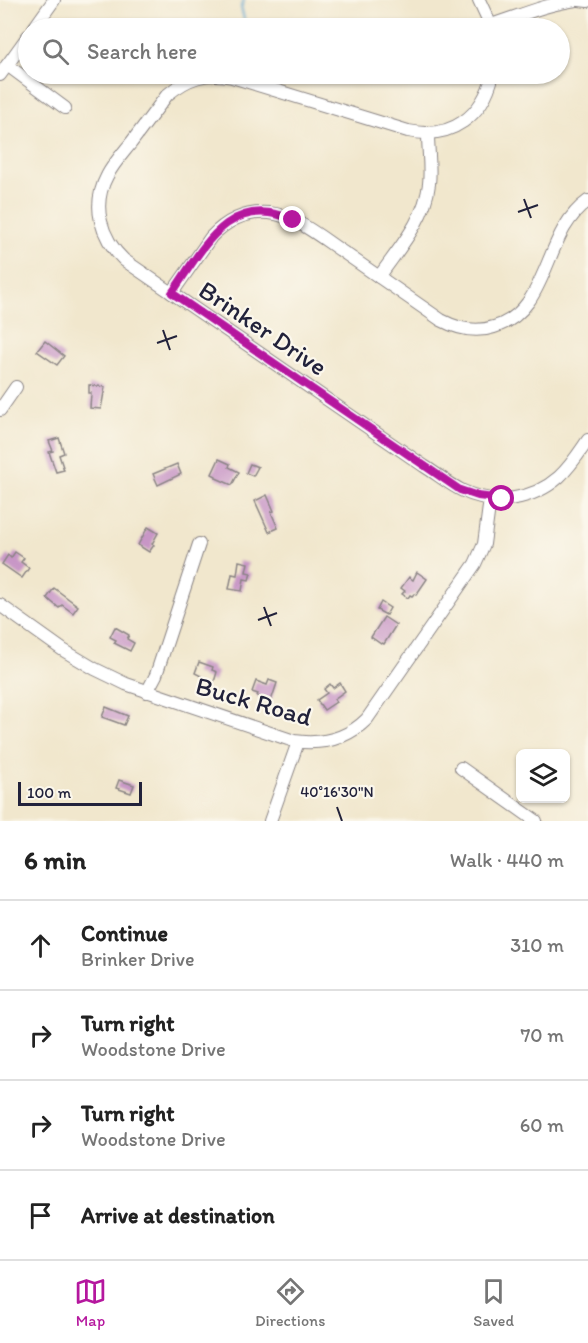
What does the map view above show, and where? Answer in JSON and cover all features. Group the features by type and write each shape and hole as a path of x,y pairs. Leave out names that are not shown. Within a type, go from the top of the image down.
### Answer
{"street":[{"path":"41,18 54,0"},
{"path":"479,0 488,18"},
{"path":"516,18 563,2 588,1"},
{"path":"18,50 4,70 18,79"},
{"path":"26,84 65,108"},
{"name":"Brinker Drive","path":"182,84 167,95 107,175 100,197 99,211 106,238 124,260 460,490 490,499 526,496 549,485 567,469 588,440"},
{"name":"Brinker Drive","path":"254,84 408,132 428,134"},
{"path":"379,277 424,208 429,182 428,134 451,129 472,116 490,84"},
{"path":"172,293 218,230 246,214 278,214 293,220 449,325 471,330 489,329 518,315 527,305 562,230 574,213 588,201"},
{"path":"0,410 16,387"},
{"name":"Buck Road","path":"0,605 94,669 126,684 298,742 336,739 353,731 370,716 481,554 486,535 490,499"},
{"path":"147,692 156,675 199,544"},
{"path":"270,821 298,742"},
{"path":"461,768 536,821"}],"building":[{"path":"45,341 64,356 57,365 37,351"},
{"path":"89,385 105,387 101,409 90,408"},
{"path":"59,438 64,453 59,455 64,470 56,472 49,452 53,451 49,441"},
{"path":"219,459 230,464 229,467 239,472 232,485 212,474"},
{"path":"177,464 181,474 158,485 153,474"},
{"path":"250,464 258,467 253,476 246,473"},
{"path":"267,495 278,528 269,532 255,501"},
{"path":"148,527 158,533 149,552 138,545"},
{"path":"15,552 24,558 21,562 29,568 22,578 2,564 8,555 11,558"},
{"path":"239,561 248,563 246,572 251,573 249,580 244,579 242,591 229,589 232,574 237,575"},
{"path":"417,572 427,579 416,595 410,595 408,598 402,594 405,591 401,588 409,577 413,580"},
{"path":"54,588 78,606 73,613 62,605 59,608 47,598"},
{"path":"381,602 390,608 386,615 377,610"},
{"path":"384,617 396,625 384,644 381,644 371,637"},
{"path":"115,627 129,635 127,639 134,643 130,651 114,643 116,640 110,637"},
{"path":"199,662 213,667 212,670 217,672 214,682 195,673"},
{"path":"269,680 277,683 271,701 252,692 256,681 267,685"},
{"path":"340,683 345,691 334,699 336,702 324,710 317,700 327,693 324,689 330,684 333,688"},
{"path":"106,707 128,716 124,725 102,717"},
{"path":"119,780 134,785 131,793 116,788"}],"waterway":[{"path":"244,0 241,7 244,18"}],"route":[{"path":"293,220 278,214 255,213 246,214 225,224 212,237 172,293 460,490 490,499 502,499"}]}
